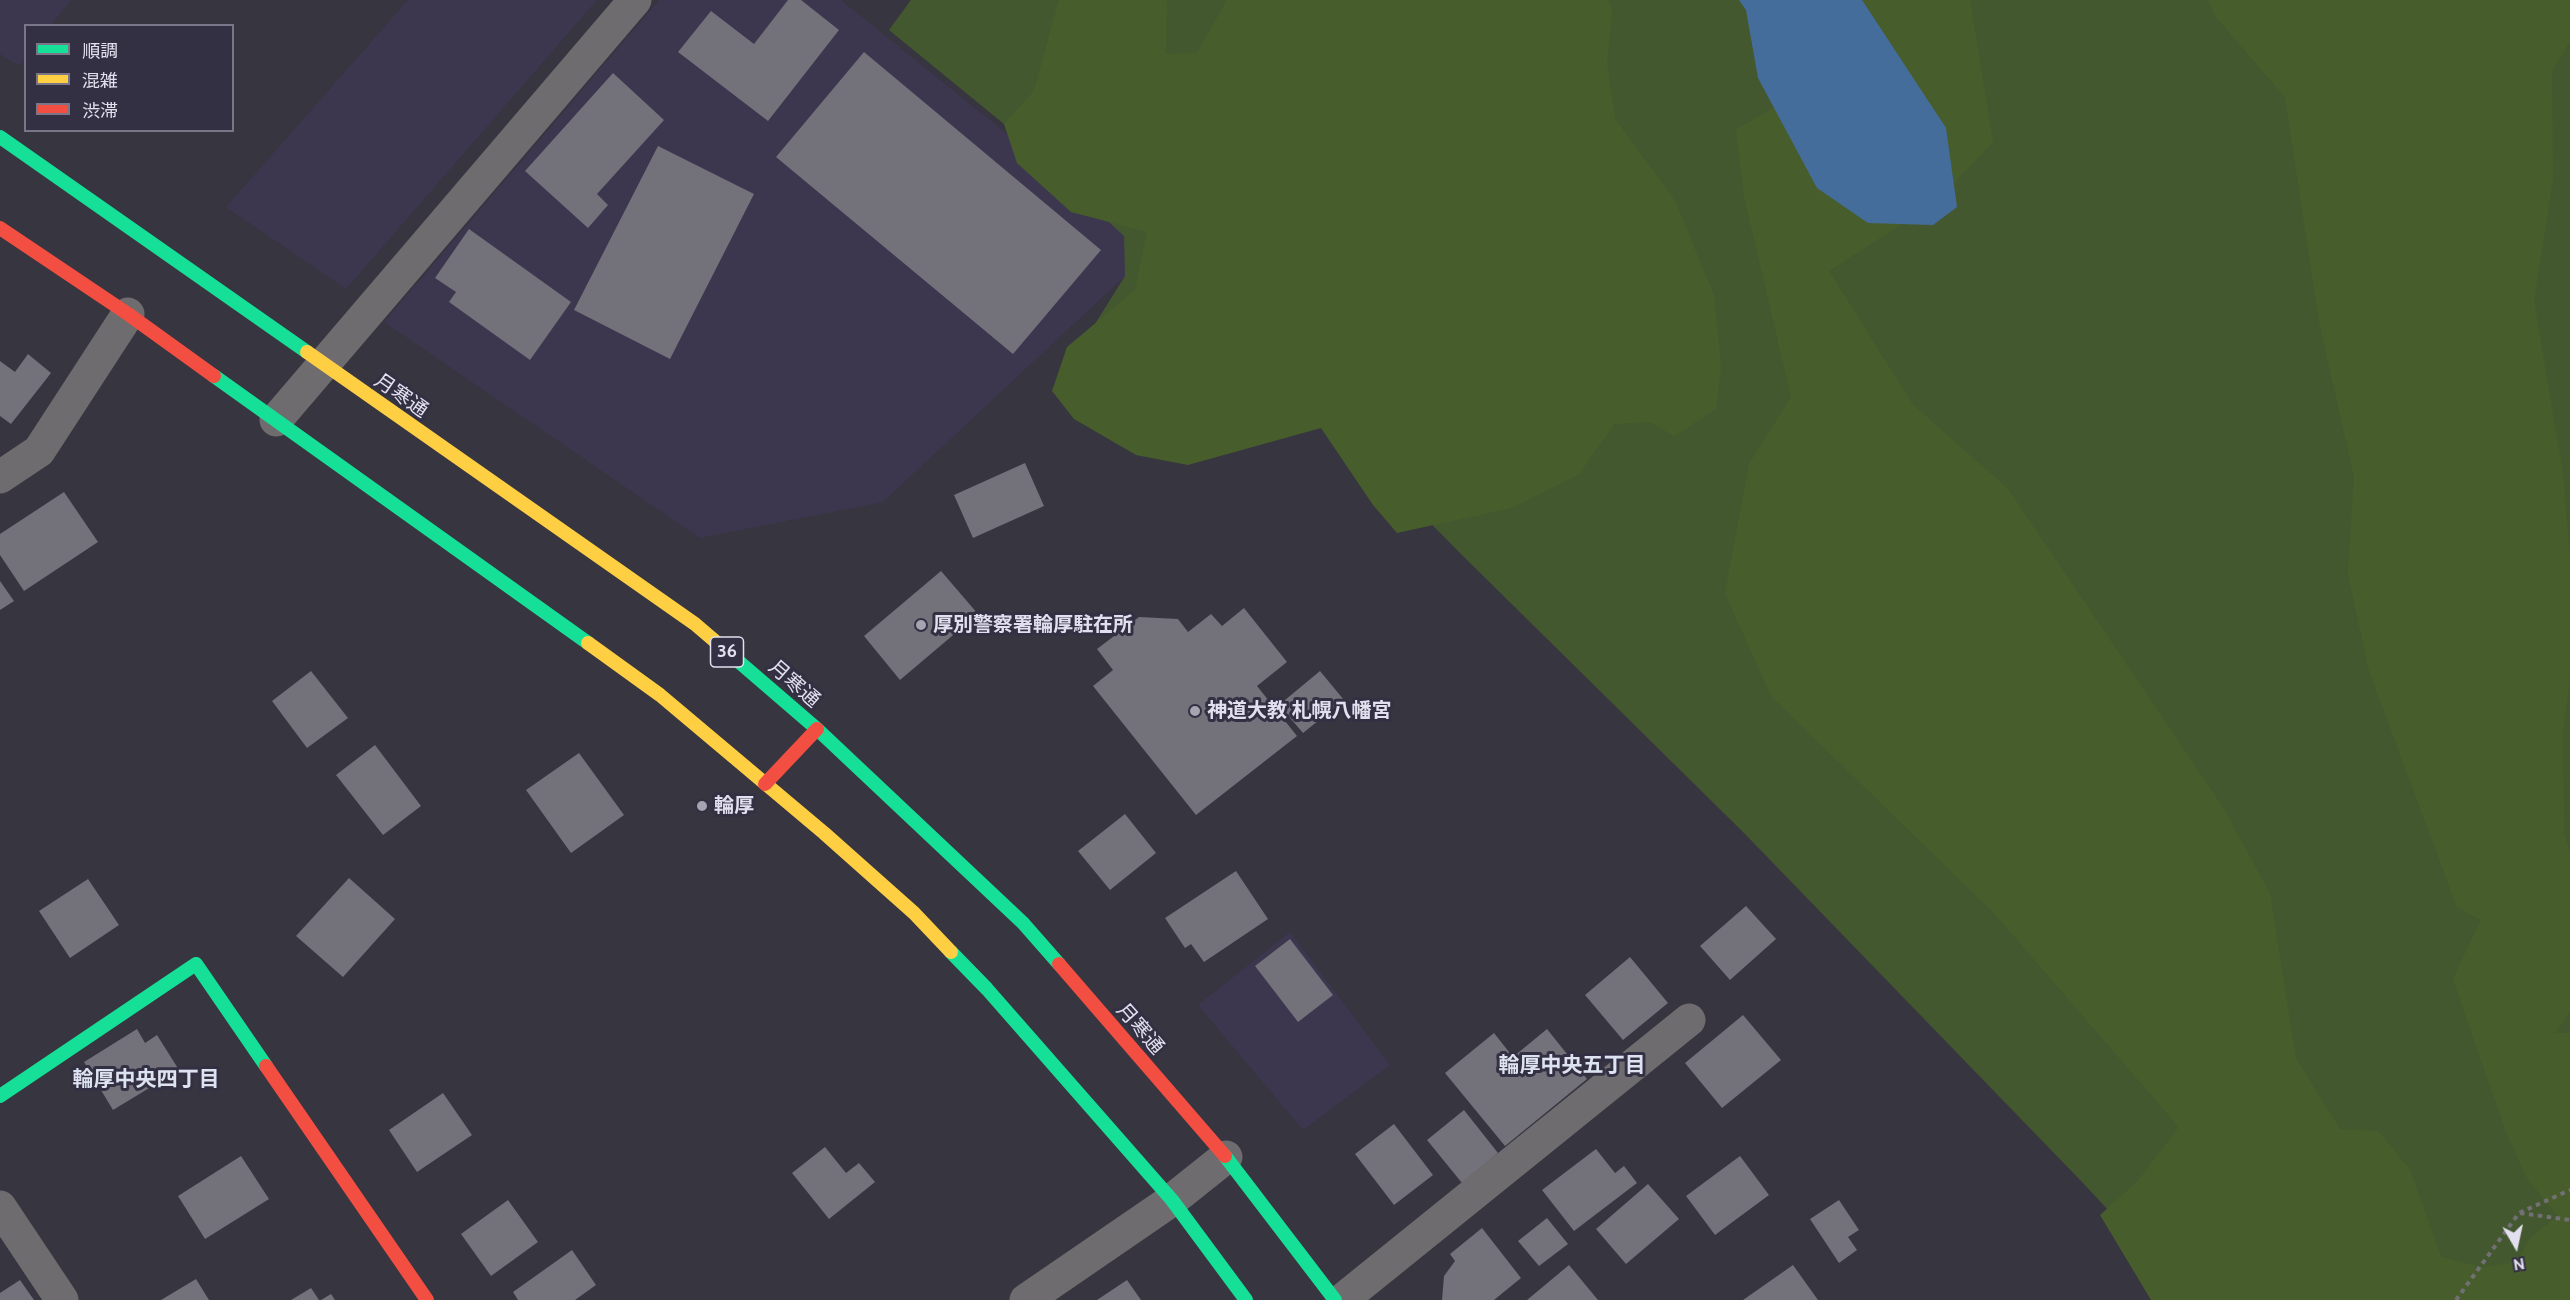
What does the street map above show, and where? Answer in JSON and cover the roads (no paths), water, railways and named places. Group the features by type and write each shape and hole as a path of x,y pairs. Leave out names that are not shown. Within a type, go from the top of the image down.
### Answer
{"main road":[{"name":"月寒通","path":"0,137 695,624 817,729 1023,923 1226,1157 1335,1300"},
{"path":"0,228 128,314 660,695 765,784 914,914 987,989 1172,1200 1246,1300"},
{"path":"765,784 817,729"},
{"path":"0,1096 196,964 427,1300"}],"street":[{"path":"276,420 635,0"},
{"path":"0,477 39,451 128,314"},
{"path":"1342,1300 1689,1020"},
{"path":"1026,1300 1172,1200 1226,1157"},
{"path":"0,1207 62,1300"}],"water":[{"path":"1739,0 1862,0 1946,128 1957,207 1933,225 1868,223 1817,188 1758,78 1746,10"}],"place":[{"name":"厚別警察署輪厚駐在所","path":"921,625"},
{"name":"神道大教 札幌八幡宮","path":"1195,711"},
{"name":"輪厚","path":"702,806"}],"district":[{"name":"輪厚中央五丁目","path":"1572,1066"},
{"name":"輪厚中央四丁目","path":"146,1080"}]}
